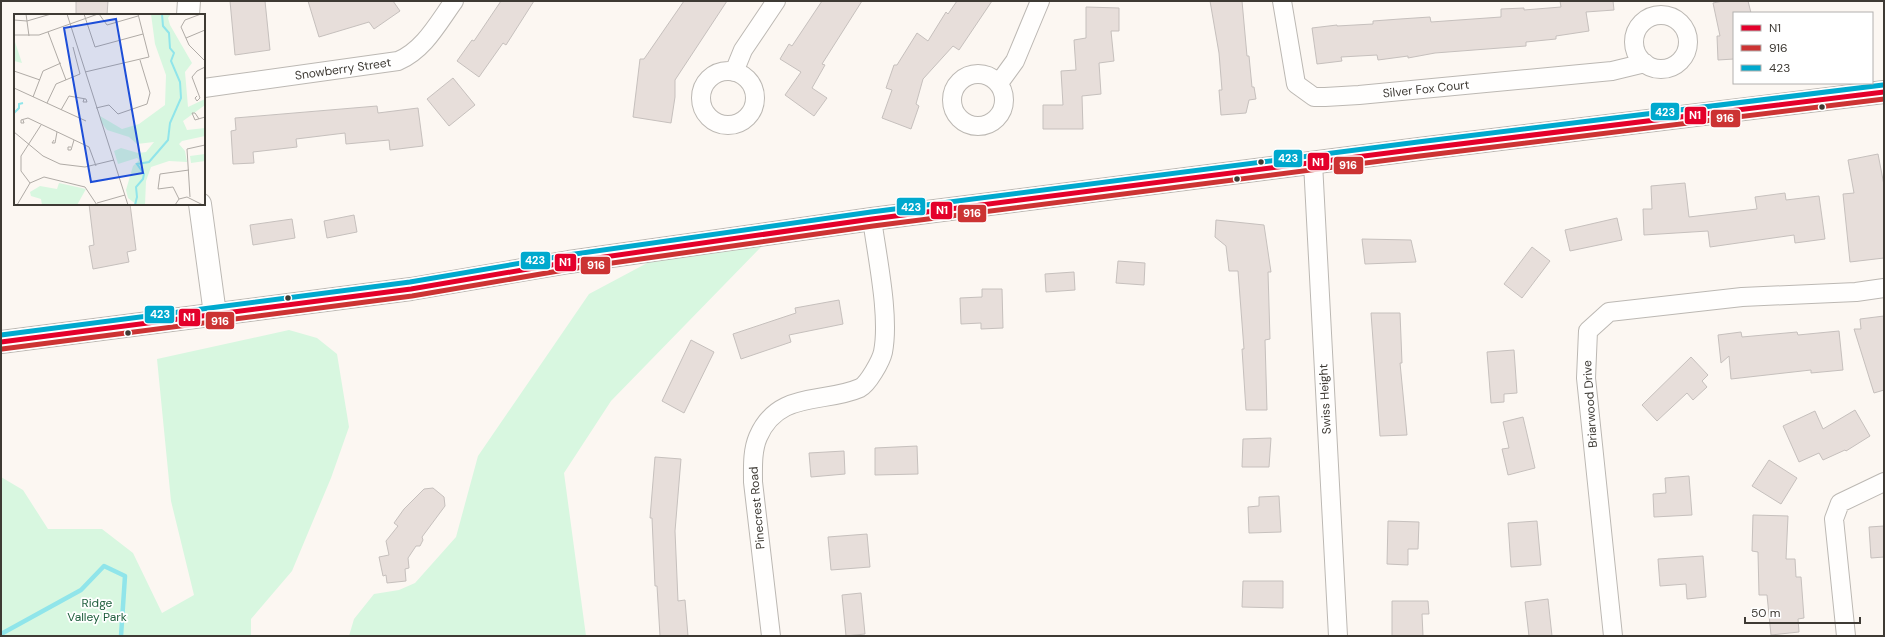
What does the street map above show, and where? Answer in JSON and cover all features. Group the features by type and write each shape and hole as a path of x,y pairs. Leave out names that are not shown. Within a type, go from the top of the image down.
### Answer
{"main road":[{"path":"1,342 411,289 569,262 872,219 1884,92"}],"street":[{"path":"188,14 189,1"},
{"name":"Snowberry Street","path":"205,88 398,62 410,56 420,47 454,1"},
{"path":"734,72 743,50 776,1"},
{"path":"999,83 1015,61 1040,1"},
{"name":"Silver Fox Court","path":"1282,1 1296,84 1314,97 1359,95 1612,71 1644,63"},
{"name":"Swiss Height","path":"1313,163 1338,636"},
{"path":"200,205 215,314"},
{"name":"Pinecrest Road","path":"771,636 753,482 753,459 757,438 768,420 784,408 804,399 862,387 873,373 882,354 885,331 872,219"},
{"name":"Briarwood Drive","path":"1613,636 1586,378 1588,331 1609,312 1742,297 1856,292 1884,288"},
{"path":"1846,636 1834,520 1840,503 1884,482"}],"green space":[{"path":"696,237 761,247 611,401 564,473 586,636 349,636 354,619 374,594 399,590 415,583 456,537 478,456 589,294"},
{"name":"Ridge Valley Park","path":"289,330 317,338 337,354 349,427 331,478 292,571 251,619 251,636 1,636 1,477 23,490 48,529 102,529 133,553 162,613 194,595 171,501 157,359"}],"building":[{"path":"76,1 108,1 107,14 76,14"},
{"path":"230,1 265,1 270,50 235,55"},
{"path":"308,1 393,1 400,11 374,29 369,22 319,37"},
{"path":"501,1 534,1 506,45 503,43 479,77 457,61 472,40 474,41"},
{"path":"684,1 727,1 675,80 675,97 671,123 633,117 640,59 644,59"},
{"path":"822,1 862,1 822,64 825,65 812,88 827,98 814,116 785,95 801,72 780,59 789,44 792,46"},
{"path":"957,1 992,1 959,50 953,46 923,79 916,104 919,106 911,129 882,118 892,90 886,88 894,65 897,65 917,33 928,41 946,12 948,14"},
{"path":"1210,1 1242,1 1247,56 1249,56 1252,87 1254,87 1256,99 1249,100 1246,113 1221,115 1219,90 1222,90 1219,53"},
{"path":"1560,1 1613,1 1614,10 1586,12 1589,31 1556,36 1556,39 1526,42 1526,46 1435,53 1408,58 1408,56 1378,60 1377,55 1341,57 1342,61 1317,64 1312,28 1337,25 1373,24 1373,21 1430,17 1431,22 1501,17 1501,9 1524,8 1524,10 1561,7"},
{"path":"1723,1 1748,1 1751,12 1733,12 1733,59 1718,60 1717,36 1720,36 1713,3"},
{"path":"1086,7 1119,8 1119,31 1111,31 1114,61 1099,63 1101,94 1082,96 1083,129 1043,129 1043,105 1063,105 1061,71 1076,70 1074,40 1086,38"},
{"path":"453,78 475,105 449,126 427,99"},
{"path":"377,106 378,113 418,108 423,146 390,150 389,140 346,144 345,133 296,139 297,147 253,152 254,163 233,164 231,131 236,130 235,118"},
{"path":"1878,154 1884,185 1884,258 1850,262 1843,194 1854,193 1848,160"},
{"path":"1685,183 1689,217 1757,209 1755,197 1785,193 1786,200 1819,196 1825,239 1795,243 1794,235 1710,247 1708,231 1644,235 1643,209 1652,209 1651,186"},
{"path":"89,205 130,205 136,250 127,252 129,262 93,269 89,246 94,245"},
{"path":"354,215 357,232 327,238 324,221"},
{"path":"1617,218 1622,240 1570,251 1565,230"},
{"path":"292,219 295,238 253,245 250,225"},
{"path":"1216,220 1264,225 1271,272 1268,272 1270,339 1265,340 1267,410 1246,410 1242,349 1244,349 1238,271 1229,271 1226,246 1215,237"},
{"path":"1362,239 1411,240 1416,262 1365,264"},
{"path":"1532,247 1550,261 1522,298 1504,284"},
{"path":"1118,261 1145,263 1144,285 1116,283"},
{"path":"1074,272 1075,290 1046,292 1045,274"},
{"path":"982,289 1002,289 1003,328 981,329 981,323 961,324 960,298 982,297"},
{"path":"839,300 843,324 789,335 791,342 741,359 733,334 796,313 795,308"},
{"path":"1371,313 1400,313 1402,363 1400,363 1407,435 1380,436"},
{"path":"1884,316 1884,390 1874,393 1854,329 1861,329 1860,319"},
{"path":"1839,331 1843,370 1811,373 1811,370 1731,379 1729,356 1721,363 1718,335 1741,332 1742,337 1797,332 1798,335"},
{"path":"691,340 714,352 684,413 662,401"},
{"path":"1514,350 1517,393 1504,394 1504,402 1491,403 1487,352"},
{"path":"1691,357 1708,375 1702,381 1707,387 1693,400 1687,393 1657,421 1642,405"},
{"path":"1855,410 1870,436 1846,451 1845,450 1823,460 1819,453 1799,462 1783,426 1815,411 1823,429"},
{"path":"1523,417 1535,468 1508,475 1502,449 1509,448 1503,422"},
{"path":"1271,438 1269,467 1242,467 1243,439"},
{"path":"917,446 918,474 875,475 875,448"},
{"path":"844,451 845,474 811,477 809,453"},
{"path":"655,457 681,459 675,531 678,601 685,600 688,636 660,636 657,586 655,586 652,518 650,518"},
{"path":"1769,460 1797,478 1781,504 1752,486"},
{"path":"1689,476 1692,515 1654,517 1653,494 1666,493 1665,478"},
{"path":"433,488 444,497 445,506 422,537 423,540 420,546 416,546 408,558 409,568 405,569 406,581 387,583 386,575 383,576 379,557 389,555 386,541 398,526 394,523 404,509 424,489"},
{"path":"1279,496 1281,532 1249,533 1248,507 1259,506 1259,497"},
{"path":"1753,515 1788,516 1786,559 1795,559 1796,577 1801,577 1804,618 1798,619 1799,632 1771,635 1767,595 1759,595 1758,552 1752,551"},
{"path":"1388,521 1419,522 1418,549 1408,549 1408,565 1387,564"},
{"path":"1537,521 1541,565 1511,567 1508,523"},
{"path":"1884,526 1884,557 1871,558 1869,527"},
{"path":"867,534 870,567 831,570 828,537"},
{"path":"1703,556 1706,597 1687,599 1686,584 1660,586 1658,559"},
{"path":"1243,581 1283,581 1283,608 1242,607"},
{"path":"861,593 865,634 846,636 842,595"},
{"path":"1548,599 1552,636 1529,636 1525,602"},
{"path":"1392,601 1428,601 1429,614 1422,614 1423,636 1392,636"}],"waterway":[{"path":"1,634 81,590 104,566 125,576 121,636"}],"transit line":[{"name":"423","path":"1,335 410,282 568,255 871,212 1418,142 1883,85"},
{"name":"N1","path":"1,342 411,289 569,262 872,219 1419,149 1884,92"},
{"name":"916","path":"2,349 412,296 570,269 873,226 1420,156 1884,99"}]}
